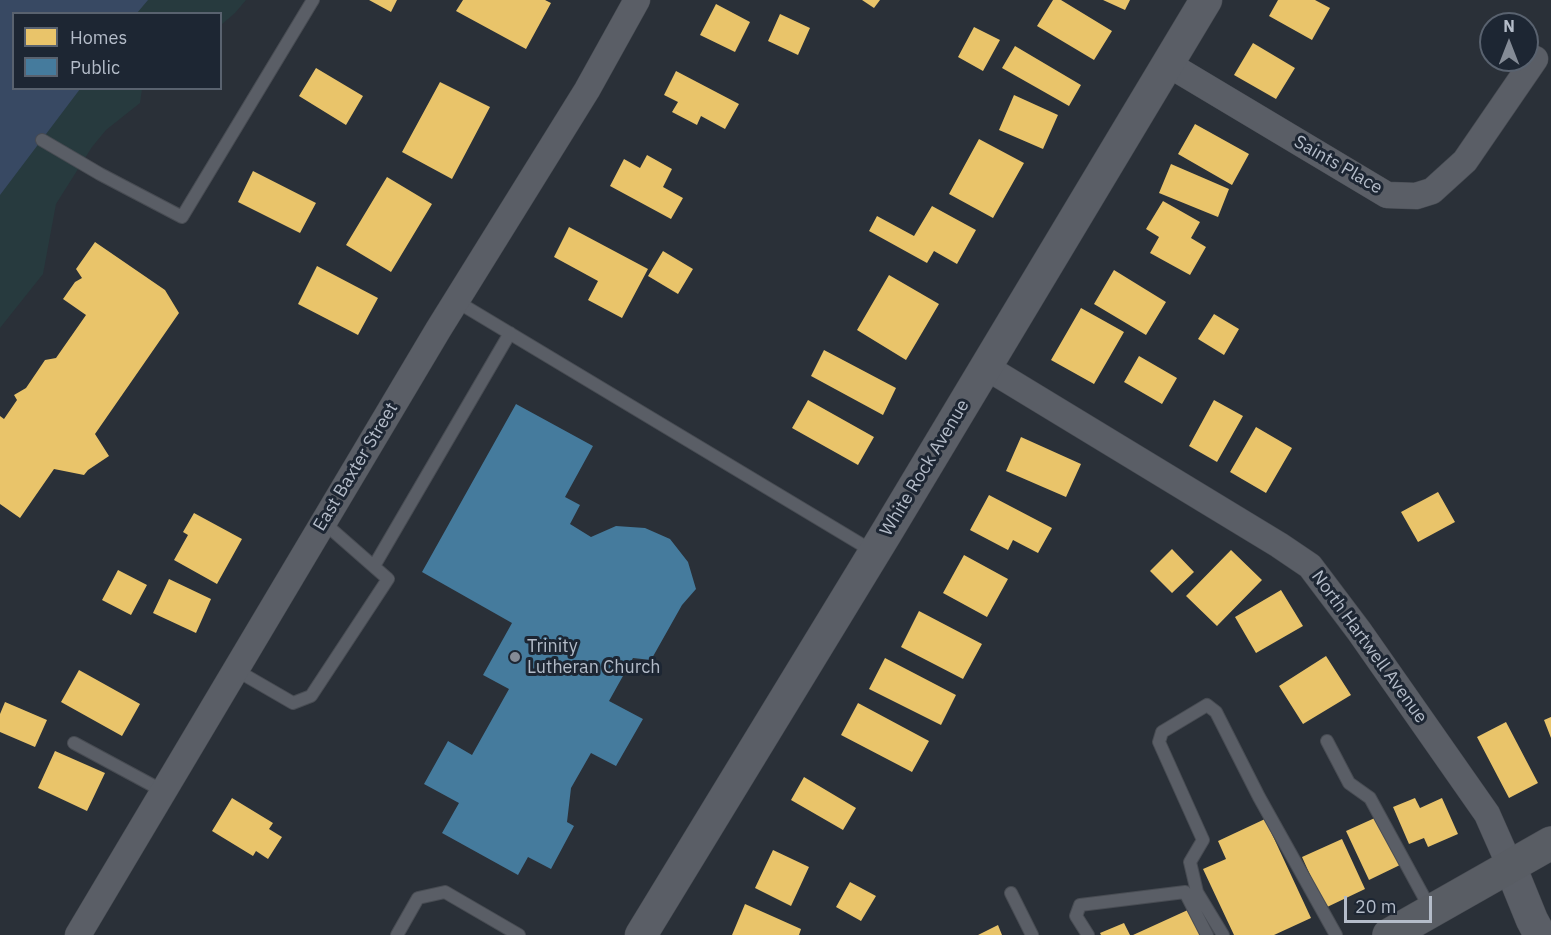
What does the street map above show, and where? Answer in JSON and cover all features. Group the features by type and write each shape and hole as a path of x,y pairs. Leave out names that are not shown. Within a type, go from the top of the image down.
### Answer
{"main road":[{"path":"1389,935 1551,843"}],"street":[{"name":"White Rock Avenue","path":"641,935 1206,0"},
{"name":"East Baxter Street","path":"78,935 456,301 587,90 633,1"},
{"name":"Saints Place","path":"1168,64 1387,195 1416,196 1432,191 1465,161 1525,72"},
{"name":"North Hartwell Avenue","path":"986,367 1310,566 1359,631 1487,814 1540,935"}],"lane":[{"path":"42,140 100,174 182,217 313,0"},
{"path":"456,301 874,552"},
{"path":"374,566 510,333"},
{"path":"236,670 293,703 311,696 388,579 323,522"},
{"path":"1223,935 1197,892 1190,862 1203,840 1159,742 1162,732 1207,705 1216,712 1259,797 1336,935"},
{"path":"1327,741 1349,783 1370,798 1431,911"},
{"path":"74,743 163,791"},
{"path":"397,935 418,898 445,892 519,935"},
{"path":"1088,935 1076,916 1080,905 1185,892 1208,935"},
{"path":"1011,893 1032,935"}],"green space":[{"path":"0,0 246,0 222,24 222,12 12,12 12,90 142,90 140,103 106,130 92,147 56,204 43,274 0,328"}],"water":[{"path":"0,0 148,0 138,12 12,12 12,90 79,90 0,195"}],"building: Homes":[{"path":"369,0 397,0 391,12"},
{"path":"463,0 545,0 551,3 526,49 456,11"},
{"path":"862,0 880,0 874,8"},
{"path":"1053,0 1061,0 1112,31 1094,60 1037,26"},
{"path":"1103,0 1130,0 1125,10"},
{"path":"1278,0 1315,0 1330,8 1312,40 1269,16"},
{"path":"716,4 750,22 735,52 700,35"},
{"path":"780,14 810,28 798,55 768,41"},
{"path":"974,27 1000,40 983,71 958,57"},
{"path":"1253,43 1295,68 1276,99 1234,75"},
{"path":"1015,46 1081,85 1069,106 1002,68"},
{"path":"316,68 363,96 346,125 299,96"},
{"path":"676,71 739,104 725,129 701,116 697,125 672,112 678,102 664,95"},
{"path":"440,82 490,107 452,179 402,152"},
{"path":"1014,95 1058,115 1043,149 999,130"},
{"path":"1195,124 1249,154 1232,185 1178,154"},
{"path":"979,139 1024,163 993,218 949,194"},
{"path":"647,155 672,169 663,187 683,198 671,219 610,186 624,159 640,168"},
{"path":"1171,164 1229,189 1218,217 1159,193"},
{"path":"253,171 316,203 300,233 238,202"},
{"path":"387,177 432,204 391,272 346,245"},
{"path":"1163,201 1200,222 1191,238 1206,247 1190,275 1150,253 1159,237 1146,229"},
{"path":"932,206 976,230 957,264 934,251 927,263 869,231 877,216 914,236"},
{"path":"569,227 648,269 622,318 588,300 598,281 554,257"},
{"path":"95,242 165,290 179,313 95,434 109,456 84,475 54,469 20,518 0,504 0,416 4,419 17,400 14,395 26,388 45,360 56,358 86,315 63,299 75,282 82,278 76,269"},
{"path":"663,251 693,269 678,294 648,276"},
{"path":"317,266 378,298 358,335 298,304"},
{"path":"1114,270 1166,302 1146,335 1094,304"},
{"path":"889,275 939,304 906,360 857,330"},
{"path":"1081,308 1124,332 1094,384 1051,360"},
{"path":"1214,314 1239,329 1224,355 1198,339"},
{"path":"824,350 896,388 883,415 811,376"},
{"path":"1139,356 1177,378 1162,404 1124,382"},
{"path":"808,400 874,437 858,465 792,428"},
{"path":"1214,400 1243,416 1217,462 1189,446"},
{"path":"1256,427 1292,448 1266,493 1230,472"},
{"path":"1021,437 1081,464 1066,497 1006,471"},
{"path":"1438,492 1455,522 1418,542 1401,512"},
{"path":"989,495 1052,528 1038,553 1013,540 1008,550 970,530"},
{"path":"194,513 242,539 217,584 174,560 188,535 183,532"},
{"path":"1172,549 1194,572 1172,593 1150,571"},
{"path":"1231,550 1262,580 1217,626 1186,596"},
{"path":"964,555 1008,579 987,617 943,593"},
{"path":"118,570 147,585 131,615 102,600"},
{"path":"169,579 211,599 196,633 153,613"},
{"path":"1281,590 1303,626 1256,653 1235,617"},
{"path":"919,611 982,644 963,679 901,647"},
{"path":"1326,656 1351,695 1303,724 1279,686"},
{"path":"885,658 956,695 941,725 869,689"},
{"path":"79,670 140,704 122,736 61,702"},
{"path":"5,702 47,720 35,747 0,732 0,714"},
{"path":"858,703 929,741 912,772 841,735"},
{"path":"1551,717 1551,738 1544,720"},
{"path":"1506,722 1538,783 1509,798 1477,737"},
{"path":"55,751 105,773 87,811 38,788"},
{"path":"804,777 856,808 843,830 791,800"},
{"path":"232,798 273,823 269,829 282,837 268,859 256,851 253,856 212,831"},
{"path":"1415,798 1420,808 1442,798 1458,834 1428,847 1424,838 1409,844 1393,807"},
{"path":"1377,817 1400,865 1369,880 1346,831"},
{"path":"1265,819 1311,918 1274,935 1234,935 1203,869 1226,859 1218,841"},
{"path":"1342,839 1365,889 1325,908 1302,857"},
{"path":"773,850 809,867 791,906 755,888"},
{"path":"850,882 876,896 861,921 836,907"},
{"path":"745,904 801,929 799,935 732,935"},
{"path":"1190,909 1202,935 1133,935"},
{"path":"1124,923 1130,935 1101,935 1100,933"},
{"path":"998,925 1002,935 978,935"}],"building: Public":[{"path":"516,404 593,446 565,497 580,505 570,524 591,537 616,526 645,528 670,539 688,562 696,589 682,605 651,660 633,658 609,701 643,719 616,766 591,753 571,788 567,822 574,826 551,869 528,857 518,875 442,833 459,803 424,784 448,741 472,755 509,689 483,675 512,623 422,572"}],"place":[{"name":"Trinity Lutheran Church","path":"515,657"}]}
